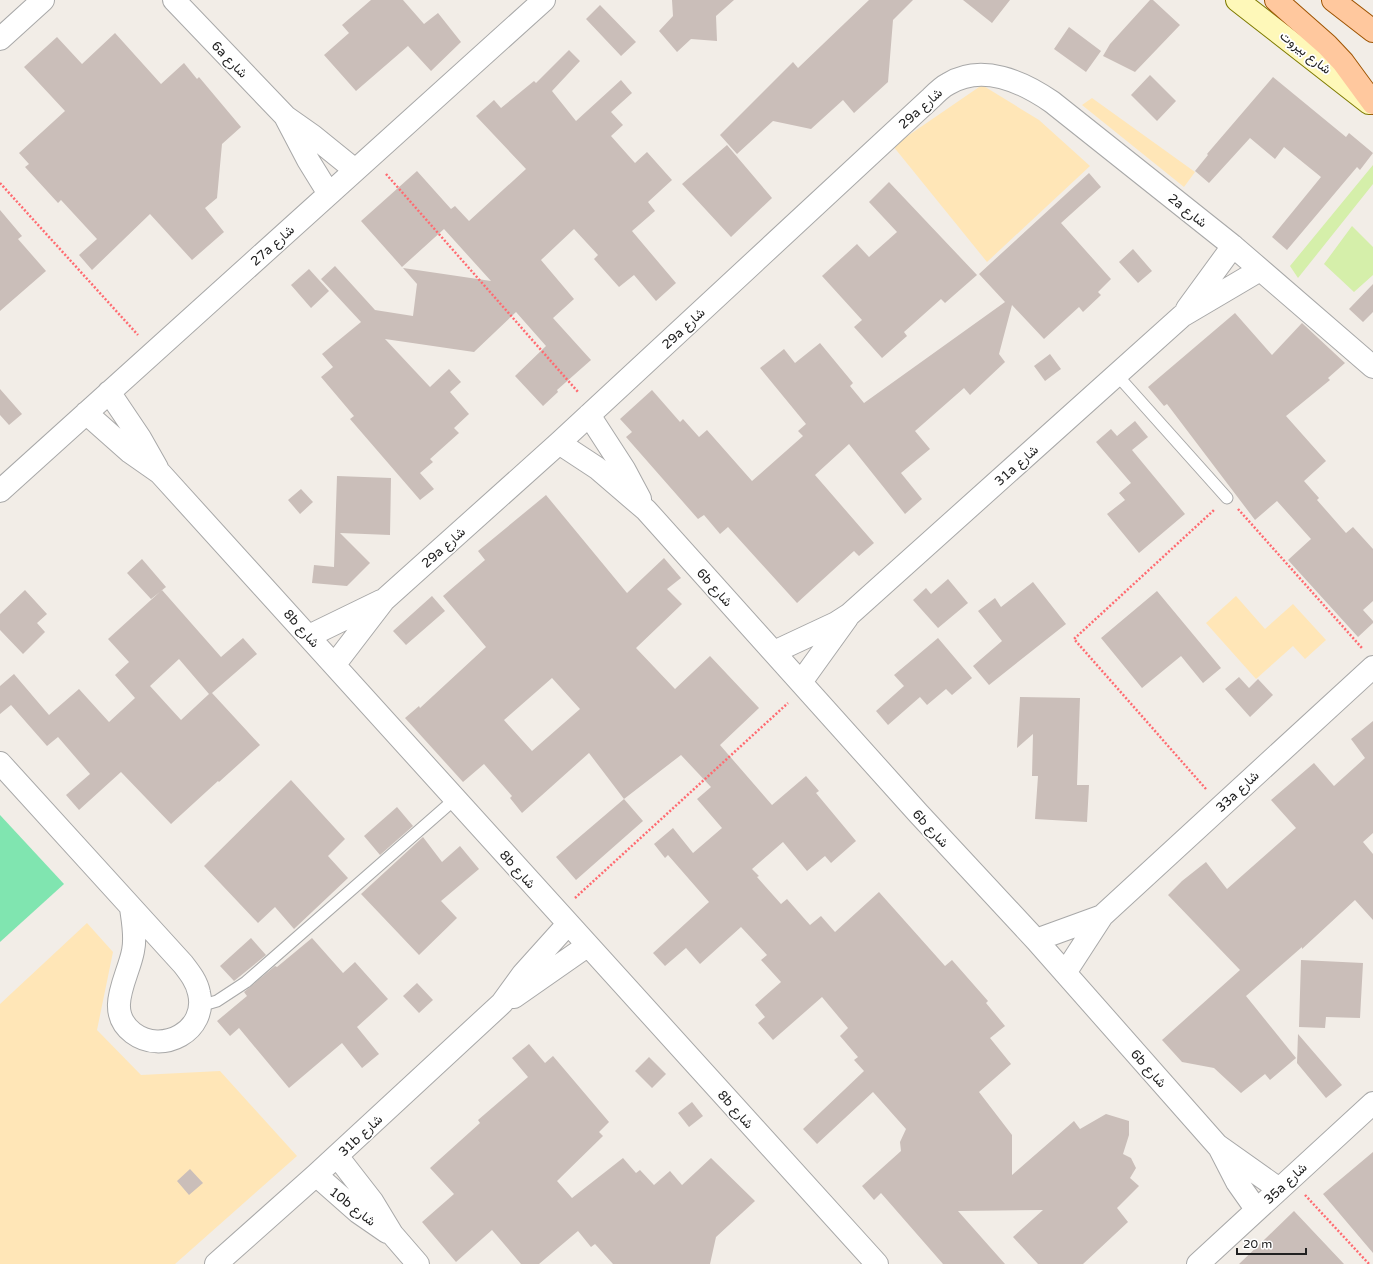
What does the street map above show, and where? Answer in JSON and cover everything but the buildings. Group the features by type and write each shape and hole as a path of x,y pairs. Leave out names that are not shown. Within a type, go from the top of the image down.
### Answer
{"main road":[{"name":"شارع بيروت","path":"1237,0 1373,105"},
{"path":"1276,0 1338,57 1356,78 1373,105"},
{"path":"1333,0 1373,31"}],"street":[{"path":"0,39 43,0"},
{"name":"6a شارع","path":"174,0 286,117 313,136 363,164"},
{"name":"27a شارع","path":"0,491 544,0"},
{"name":"2a شارع","path":"990,74 1033,89 1052,102 1233,246 1373,367"},
{"name":"29a شارع","path":"335,664 384,600 560,443 931,98 948,83 968,76 990,74"},
{"name":"6a شارع","path":"286,117 308,160 329,194"},
{"name":"31a شارع","path":"1182,316 1233,246"},
{"name":"31a شارع","path":"774,652 836,623 850,614 1182,316 1260,270"},
{"name":"8b شارع","path":"109,392 140,438 160,473"},
{"name":"8b شارع","path":"86,413 130,452 160,473 335,664 587,946 877,1264"},
{"name":"6b شارع","path":"592,413 624,468 646,510"},
{"name":"6b شارع","path":"560,443 597,468 646,510 918,813 1036,940 1217,1145 1256,1210"},
{"name":"29a شارع","path":"309,636 384,600"},
{"name":"31a شارع","path":"804,685 850,614"},
{"name":"33a شارع","path":"1065,973 1102,916 1221,806 1368,658"},
{"path":"0,763 190,973 196,982 200,994 200,1006 197,1018 190,1029 180,1037 168,1042 155,1043 143,1039 132,1032 124,1022 119,1010 119,994 133,951 134,939 131,908"},
{"name":"33a شارع","path":"1036,940 1102,916"},
{"name":"31b شارع","path":"216,1264 337,1156 502,1003 563,919"},
{"name":"31b شارع","path":"502,1003 530,986 587,946"},
{"name":"35a شارع","path":"1198,1264 1373,1103"},
{"name":"6b شارع","path":"1217,1145 1285,1183"},
{"name":"10b شارع","path":"337,1156 372,1201 392,1234 418,1264"},
{"name":"10b شارع","path":"316,1175 358,1212 392,1234"}],"lane":[{"path":"1117,374 1227,498"},
{"path":"200,1006 222,999 246,982 455,799"}],"path":[{"path":"363,164 592,413"},
{"path":"0,183 154,352"},
{"path":"1221,806 1074,639 1227,498 1368,658"},
{"path":"563,919 804,685"},
{"path":"1285,1183 1369,1264"}],"green space":[{"path":"1373,165 1373,184 1298,278 1290,266"},
{"path":"1352,226 1373,247 1373,275 1354,292 1324,264"},
{"path":"0,815 64,884 0,942"}],"sand":[{"path":"982,85 1039,120 1090,166 987,262 893,146"},
{"path":"1092,98 1195,172 1184,187 1082,105"},
{"path":"1236,596 1265,629 1293,604 1326,640 1305,659 1293,646 1256,679 1206,623"},
{"path":"87,923 113,952 97,1030 141,1075 220,1071 297,1156 175,1264 0,1264 0,1004"}]}
